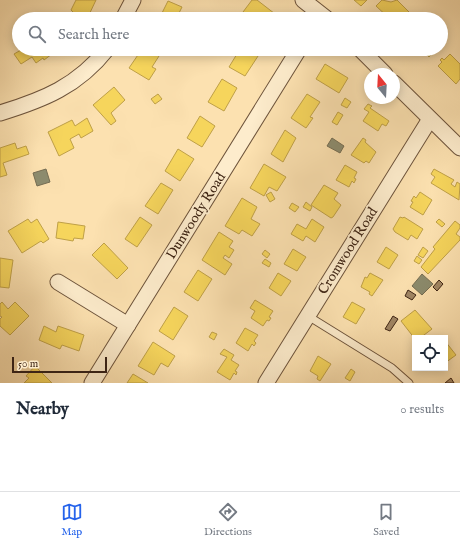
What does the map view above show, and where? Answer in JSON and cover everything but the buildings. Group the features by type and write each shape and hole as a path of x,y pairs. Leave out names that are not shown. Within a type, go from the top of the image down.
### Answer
{"street":[{"path":"127,12 133,0"},
{"path":"303,0 316,12"},
{"path":"0,113 32,104 58,91 86,73 101,56"},
{"name":"Dunwoody Road","path":"92,383 295,56"},
{"path":"367,56 379,68"},
{"path":"400,89 460,148"},
{"name":"Cromwood Road","path":"266,383 430,119"},
{"path":"58,282 128,325"}],"lane":[{"path":"308,316 392,368 409,383"}]}
